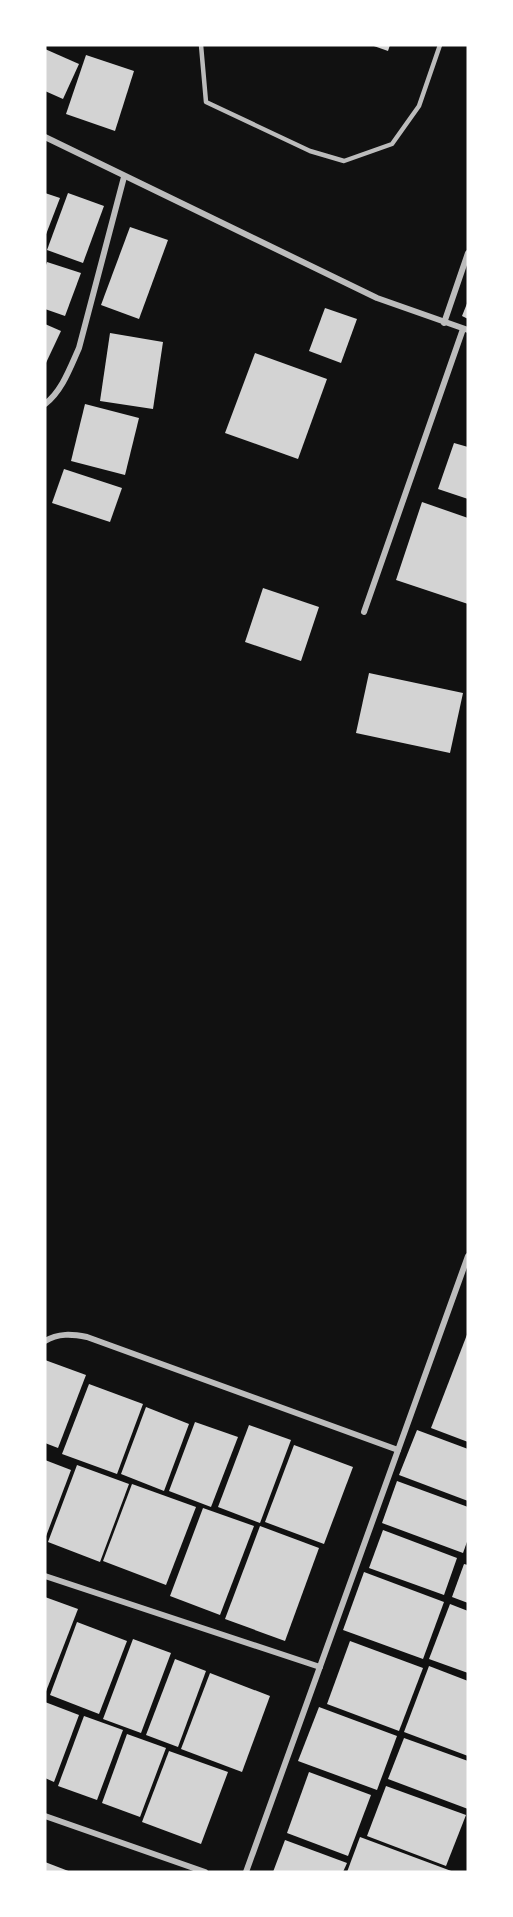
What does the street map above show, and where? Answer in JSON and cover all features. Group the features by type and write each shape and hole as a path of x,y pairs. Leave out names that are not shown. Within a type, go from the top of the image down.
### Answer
{"street":[{"path":"45,137 377,298 466,330 364,612"},
{"path":"45,404 52,398 68,372 79,348 124,177"},
{"path":"444,323 468,253"},
{"path":"246,1872 468,1256"},
{"path":"45,1341 62,1335 87,1337 399,1450"},
{"path":"45,1576 320,1667"},
{"path":"45,1816 205,1872"}],"lane":[{"path":"201,45 206,102 310,151 344,161 392,144 420,106 440,45"}],"building":[{"path":"371,45 390,45 388,51"},
{"path":"45,49 79,64 63,99 45,91"},
{"path":"86,55 134,71 115,131 66,114"},
{"path":"45,193 60,198 45,237"},
{"path":"68,193 104,206 83,263 47,250"},
{"path":"130,227 168,240 139,319 101,305"},
{"path":"47,262 81,273 65,316 45,309"},
{"path":"468,301 468,319 462,316"},
{"path":"325,308 357,319 341,363 309,351"},
{"path":"45,324 61,331 45,365"},
{"path":"110,333 163,342 153,409 100,401"},
{"path":"255,353 327,379 298,459 225,433"},
{"path":"85,404 139,418 125,475 71,461"},
{"path":"454,443 468,447 468,499 438,489"},
{"path":"64,469 122,488 110,522 52,503"},
{"path":"422,502 468,518 468,604 396,580"},
{"path":"263,588 319,607 301,661 245,642"},
{"path":"369,673 463,693 450,753 356,733"},
{"path":"468,1332 468,1442 431,1428"},
{"path":"45,1360 86,1375 58,1448 45,1443"},
{"path":"89,1384 143,1404 117,1474 62,1454"},
{"path":"146,1407 189,1424 164,1491 121,1474"},
{"path":"195,1422 238,1437 211,1507 169,1491"},
{"path":"249,1425 291,1440 260,1523 218,1507"},
{"path":"417,1430 468,1449 468,1501 399,1475"},
{"path":"294,1445 353,1467 324,1544 265,1522"},
{"path":"45,1460 71,1470 45,1539"},
{"path":"77,1465 129,1484 100,1562 48,1542"},
{"path":"397,1481 468,1507 468,1539 463,1553 382,1523"},
{"path":"132,1484 196,1507 166,1585 103,1561"},
{"path":"203,1508 254,1526 220,1615 170,1596"},
{"path":"260,1526 319,1548 285,1641 225,1619"},
{"path":"383,1530 457,1558 444,1595 369,1568"},
{"path":"464,1564 468,1565 468,1603 452,1597"},
{"path":"364,1572 444,1602 423,1659 343,1630"},
{"path":"45,1597 78,1609 45,1694"},
{"path":"450,1604 468,1611 468,1673 429,1659"},
{"path":"77,1622 127,1641 99,1714 50,1695"},
{"path":"133,1639 171,1653 141,1733 103,1719"},
{"path":"350,1641 423,1668 399,1731 327,1704"},
{"path":"175,1659 206,1671 178,1747 146,1735"},
{"path":"429,1666 468,1681 468,1756 404,1732"},
{"path":"210,1673 270,1696 242,1772 181,1749"},
{"path":"45,1702 79,1715 54,1782 45,1778"},
{"path":"319,1707 397,1736 377,1790 298,1761"},
{"path":"84,1716 123,1730 97,1800 58,1786"},
{"path":"127,1734 166,1748 140,1817 102,1803"},
{"path":"404,1738 468,1761 468,1809 388,1779"},
{"path":"169,1751 228,1772 201,1844 142,1822"},
{"path":"309,1772 371,1795 348,1856 287,1833"},
{"path":"386,1786 466,1815 446,1866 367,1836"},
{"path":"360,1837 454,1872 347,1872"},
{"path":"285,1840 347,1863 343,1872 273,1872"},
{"path":"45,1862 71,1872 45,1872"}]}
